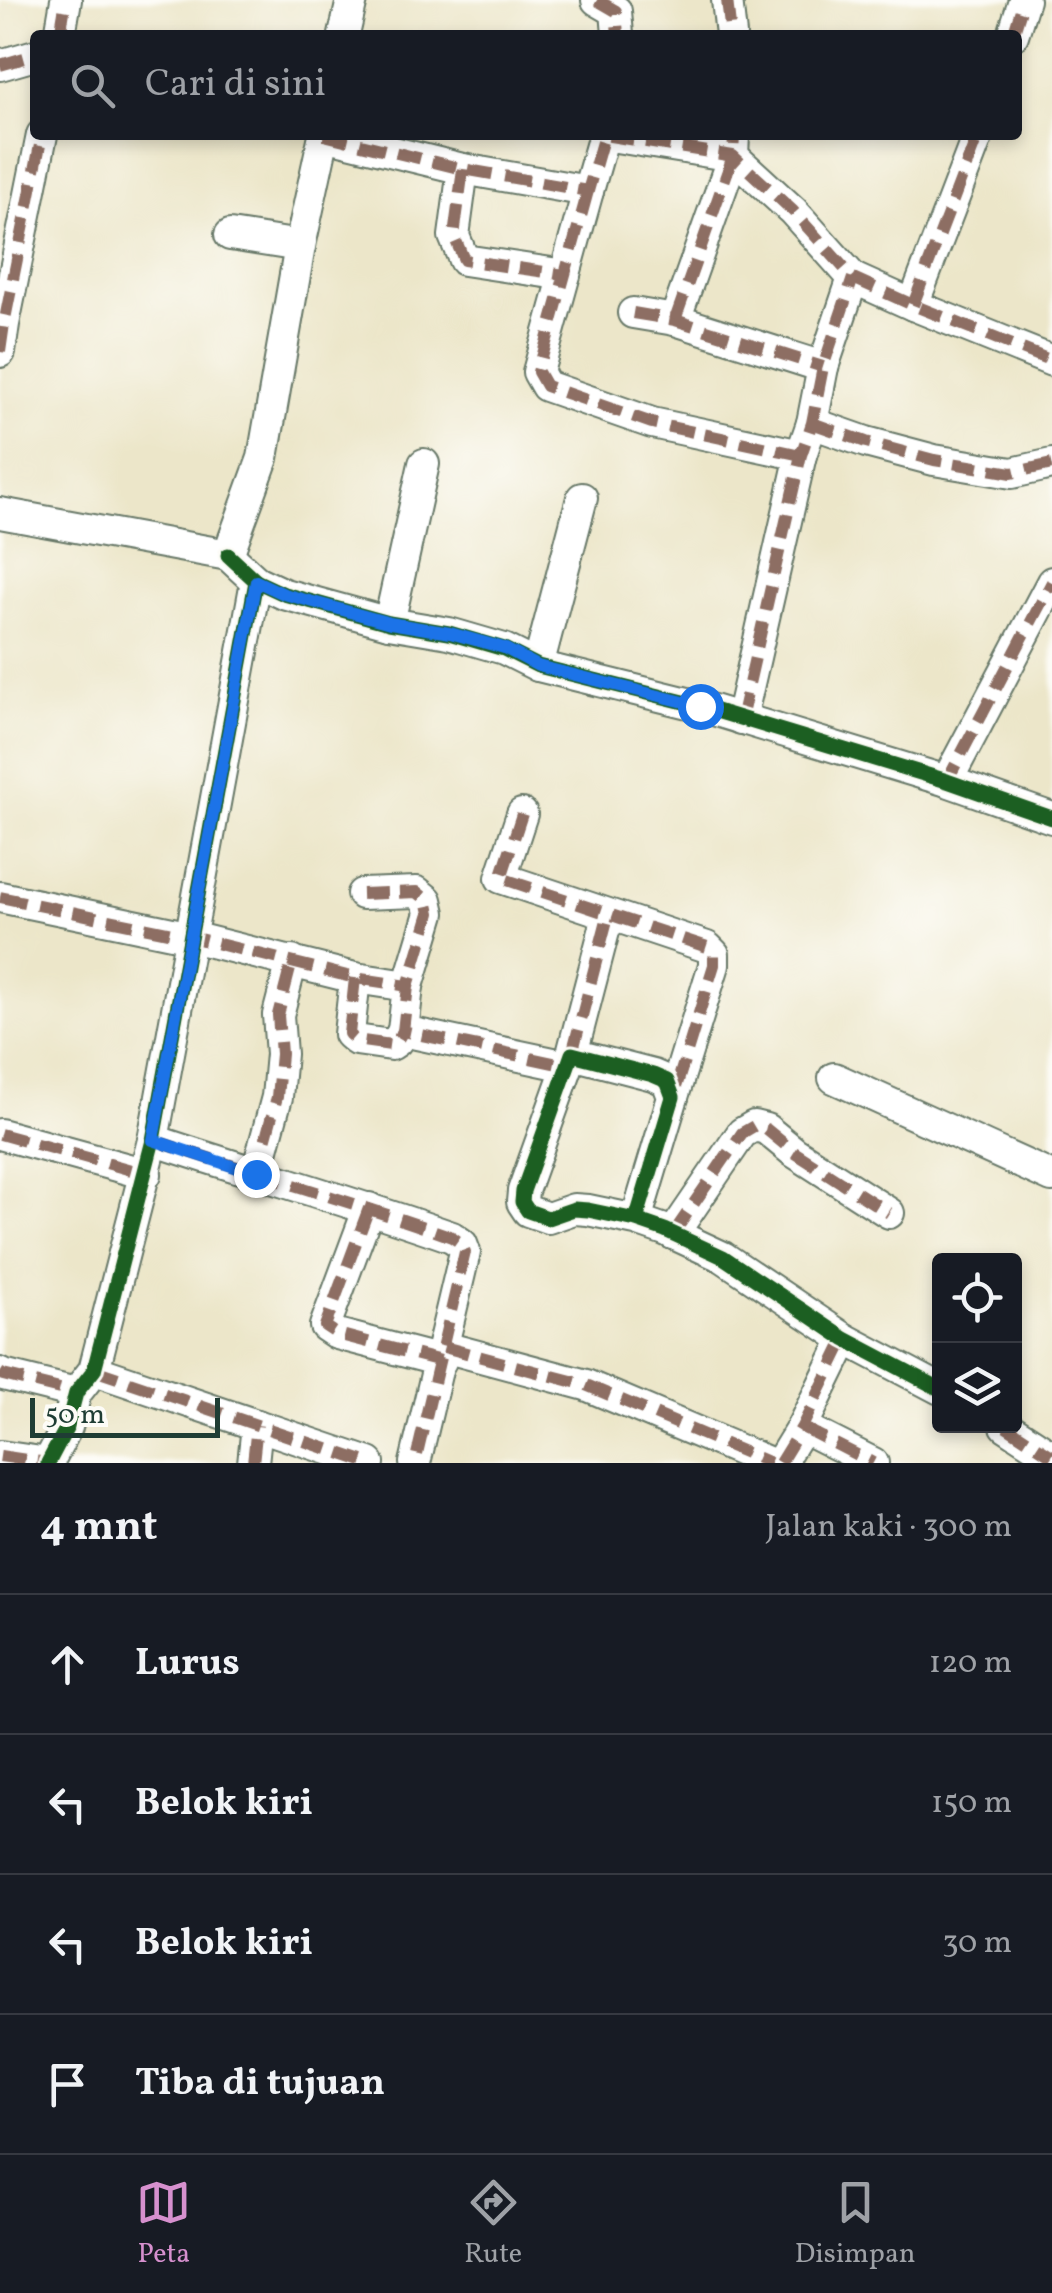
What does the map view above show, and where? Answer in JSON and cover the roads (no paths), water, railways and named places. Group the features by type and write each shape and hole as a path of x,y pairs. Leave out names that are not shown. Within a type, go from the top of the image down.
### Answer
{"street":[{"path":"61,30 66,0"},
{"path":"345,30 352,0"},
{"path":"597,0 616,11 618,30"},
{"path":"727,0 731,30"},
{"path":"1015,30 1024,0"},
{"path":"0,65 30,56"},
{"path":"0,352 41,140"},
{"path":"228,555 263,458 323,140"},
{"path":"344,140 463,169 588,191"},
{"path":"603,140 538,372 546,386 652,423 800,455"},
{"path":"663,140 734,146 853,278 913,305 1050,355"},
{"path":"913,305 976,140"},
{"path":"675,320 734,146"},
{"path":"463,169 454,236 464,260 565,275"},
{"path":"230,235 300,246"},
{"path":"742,720 800,455 812,423 823,367 853,278"},
{"path":"632,313 675,320 823,367"},
{"path":"812,423 934,460 1012,474 1052,464"},
{"path":"390,623 424,464"},
{"path":"538,666 582,498"},
{"path":"0,513 228,555 256,581 284,594 504,648 538,666 700,706 948,780 1052,818"},
{"path":"0,1456 48,1463 68,1427 146,1174 256,581"},
{"path":"948,780 1052,582"},
{"path":"522,814 501,878 707,947 714,954 714,965 636,1220"},
{"path":"355,978 349,1034 356,1040 391,1045 398,1041 403,1031 408,986 430,913 428,900 417,892 362,894"},
{"path":"0,897 191,937 355,978 408,986"},
{"path":"608,916 570,1060 523,1191 522,1202 528,1211 548,1218 574,1209 636,1220 673,1234 723,1257 845,1339 932,1385"},
{"path":"256,1174 277,1096 278,1015 292,961"},
{"path":"403,1031 653,1075 667,1081 673,1096"},
{"path":"834,1078 1052,1177"},
{"path":"673,1234 742,1133 754,1126 766,1128 794,1152 889,1212"},
{"path":"0,1134 146,1174"},
{"path":"153,1140 369,1208 462,1244 465,1252 416,1463"},
{"path":"369,1208 325,1326 337,1334 586,1385 770,1463"},
{"path":"780,1463 845,1339"},
{"path":"0,1372 85,1382 257,1425 369,1463"},
{"path":"253,1463 257,1425"},
{"path":"802,1427 873,1463"},
{"path":"1017,1433 1052,1456"}]}
